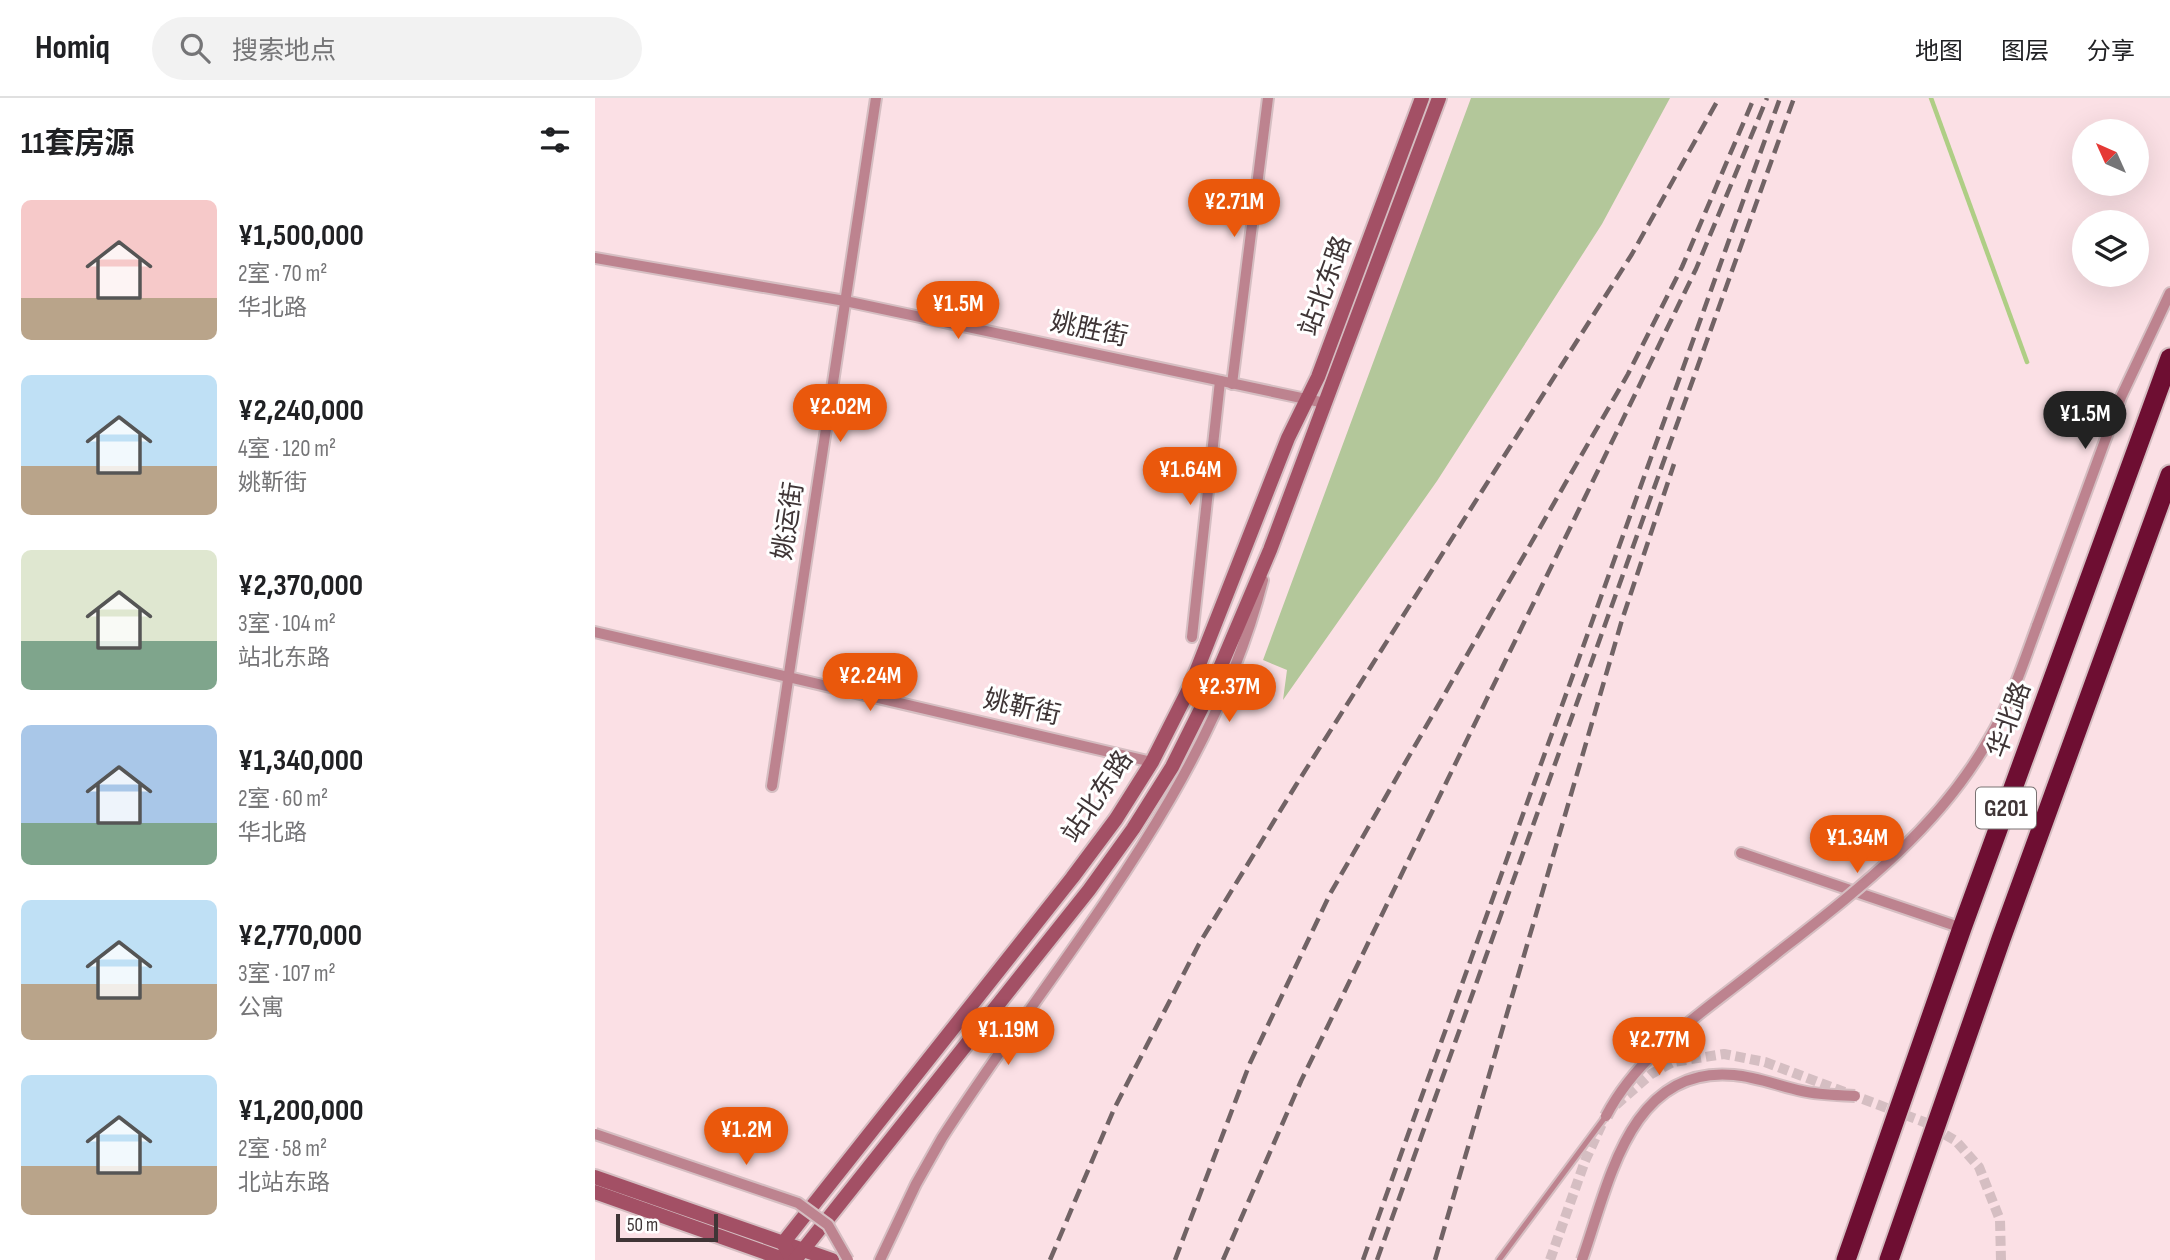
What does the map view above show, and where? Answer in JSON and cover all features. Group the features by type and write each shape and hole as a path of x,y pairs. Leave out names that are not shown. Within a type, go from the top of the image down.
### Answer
{"highway":[{"name":"华北路","path":"1846,1260 1962,928 2170,358"},
{"name":"G201","path":"1889,1260 2001,939 2170,475"}],"street":[{"name":"姚运街","path":"772,786 876,98"},
{"path":"1192,636 1268,98"},
{"name":"站北东路","path":"783,1243 1072,878 1116,819 1152,762 1191,685 1288,438 1307,400 1422,98"},
{"name":"站北东路","path":"797,1257 1037,956 1133,829 1172,767 1211,689 1270,550 1439,98"},
{"name":"姚胜街","path":"595,258 845,301 1325,403"},
{"path":"1606,1116 1619,1091 1656,1049 1871,877 1933,819 1990,737 2016,683 2121,397 2170,293"},
{"path":"880,1260 916,1184 942,1138 1171,802 1215,716 1254,614 1270,550"},
{"name":"姚靳街","path":"595,632 1152,762"},
{"path":"1741,853 1962,928"},
{"path":"1582,1260 1622,1146 1643,1112 1674,1085 1712,1074 1735,1075 1805,1092 1855,1096"},
{"path":"595,1134 798,1203 828,1225 848,1260"},
{"path":"595,1177 783,1243 797,1257 832,1260"},
{"path":"595,1192 786,1260"}],"lane":[{"path":"1499,1260 1606,1116"}],"green space":[{"path":"1471,98 1670,98 1602,224 1437,481 1283,700 1287,670 1263,660"}],"waterway":[{"path":"1931,98 2027,362"}],"tunnel":[{"path":"1616,1105 1651,1074 1673,1062 1724,1054 1765,1062 1924,1122 1956,1141 1979,1167 2000,1220 2001,1260"},
{"path":"1550,1260 1585,1161 1605,1117"}],"railway":[{"path":"1050,1260 1114,1109 1199,944 1296,785 1632,254 1719,98"},
{"path":"1175,1260 1250,1063 1330,894 1628,374 1682,267 1754,98"},
{"path":"1223,1260 1301,1081 1696,269 1767,98"},
{"path":"1363,1260 1780,98"},
{"path":"1377,1260 1794,98"},
{"path":"1435,1260 1622,620 1674,464"}]}
